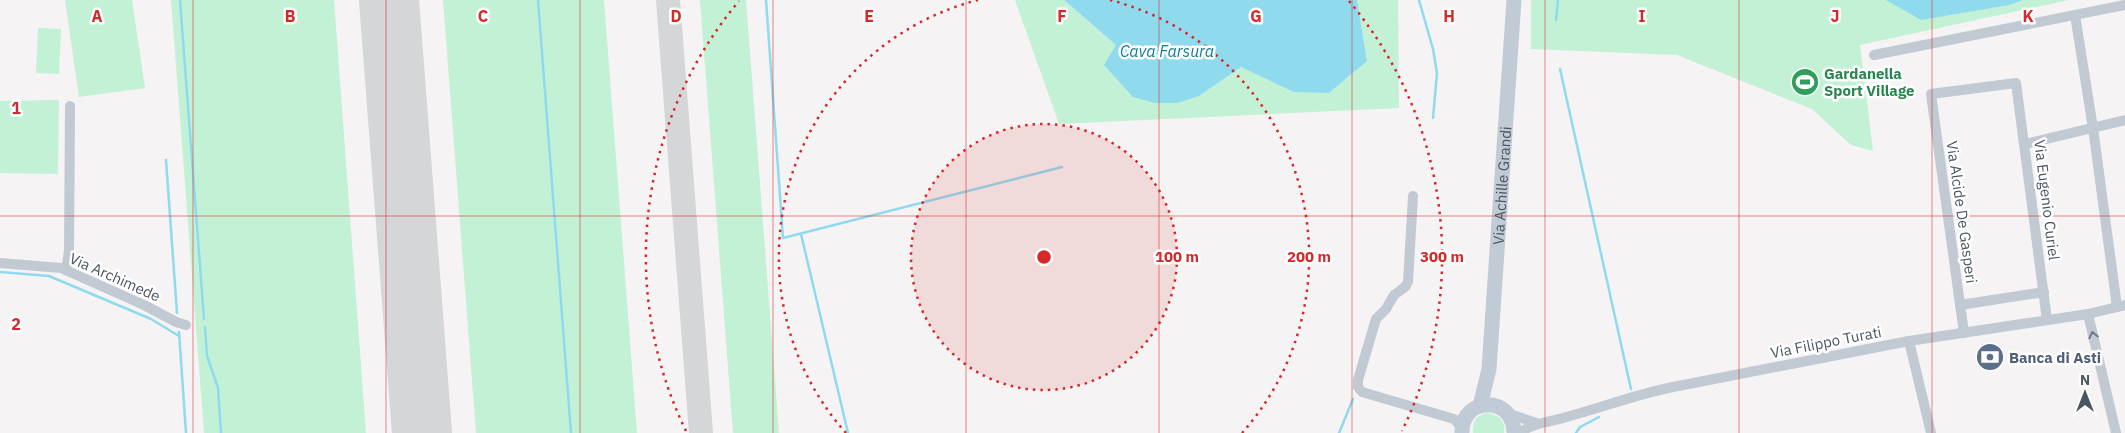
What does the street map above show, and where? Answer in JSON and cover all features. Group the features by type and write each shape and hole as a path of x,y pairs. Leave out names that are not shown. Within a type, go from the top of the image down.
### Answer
{"main road":[{"name":"Via Achille Grandi","path":"1514,0 1489,369 1492,393 1502,410 1512,419 1514,433"},
{"name":"Via Achille Grandi","path":"1462,431 1474,410 1489,369"},
{"path":"1474,410 1502,410"}],"street":[{"path":"1874,55 2125,5"},
{"path":"2075,15 2121,306"},
{"name":"Via Alcide De Gasperi","path":"1964,333 1931,94 2016,83"},
{"name":"Via Eugenio Curiel","path":"2016,83 2047,320"},
{"path":"66,270 69,251 70,106"},
{"path":"2025,144 2125,120"},
{"path":"1413,196 1408,282 1394,296 1386,310 1376,319 1358,385 1362,392 1446,415 1454,419 1462,431"},
{"name":"Via Archimede","path":"0,263 66,270 186,325"},
{"path":"1960,305 2044,292"},
{"name":"Via Filippo Turati","path":"1519,433 1536,424 1568,417 1660,390 1909,341 2088,314 2121,306"},
{"path":"2088,314 2116,433"},
{"path":"1909,341 1932,433"},
{"path":"1446,415 1474,410"},
{"path":"1502,410 1536,424"}],"green space":[{"path":"65,0 132,0 145,88 79,97"},
{"path":"171,0 334,0 366,433 204,433"},
{"path":"443,0 604,0 637,433 476,433"},
{"path":"700,0 746,0 779,433 733,433"},
{"path":"1015,0 1064,0 1116,45 1199,96 1241,67 1267,78 1329,93 1367,61 1357,0 1398,0 1399,108 1059,124"},
{"name":"Gardanella Sport Village","path":"1531,0 2069,0 1860,45 1873,151 1851,145 1812,109 1677,55 1531,49"},
{"path":"38,28 61,29 59,74 36,73"},
{"path":"59,100 58,174 0,173 0,101"},
{"path":"1486,413 1500,419 1504,425 1504,433 1473,433 1475,420"}],"water":[{"name":"Cava Farsura","path":"1064,0 1357,0 1367,61 1329,93 1294,92 1241,67 1199,96 1177,103 1155,103 1133,97 1104,65 1116,45"},
{"path":"1886,0 2023,0 2009,5 1921,20"}],"waterway":[{"path":"180,0 204,319"},
{"path":"538,0 571,433"},
{"path":"766,0 783,238 1062,167"},
{"path":"1419,0 1433,49 1437,73 1433,118"},
{"path":"1556,20 1558,0"},
{"path":"1560,69 1631,389"},
{"path":"166,160 177,313"},
{"path":"801,234 848,433"},
{"path":"0,272 49,276 151,319 179,336"},
{"path":"205,327 207,356 218,388 221,433"},
{"path":"179,332 186,433"},
{"path":"1339,433 1353,399"},
{"path":"1576,433 1580,427 1599,417"}],"taxiway":[{"path":"668,0 701,433"}],"runway":[{"path":"389,0 422,433"}],"place":[{"name":"Gardanella Sport Village","path":"1805,82"},
{"name":"Banca di Asti","path":"1990,357"}]}
